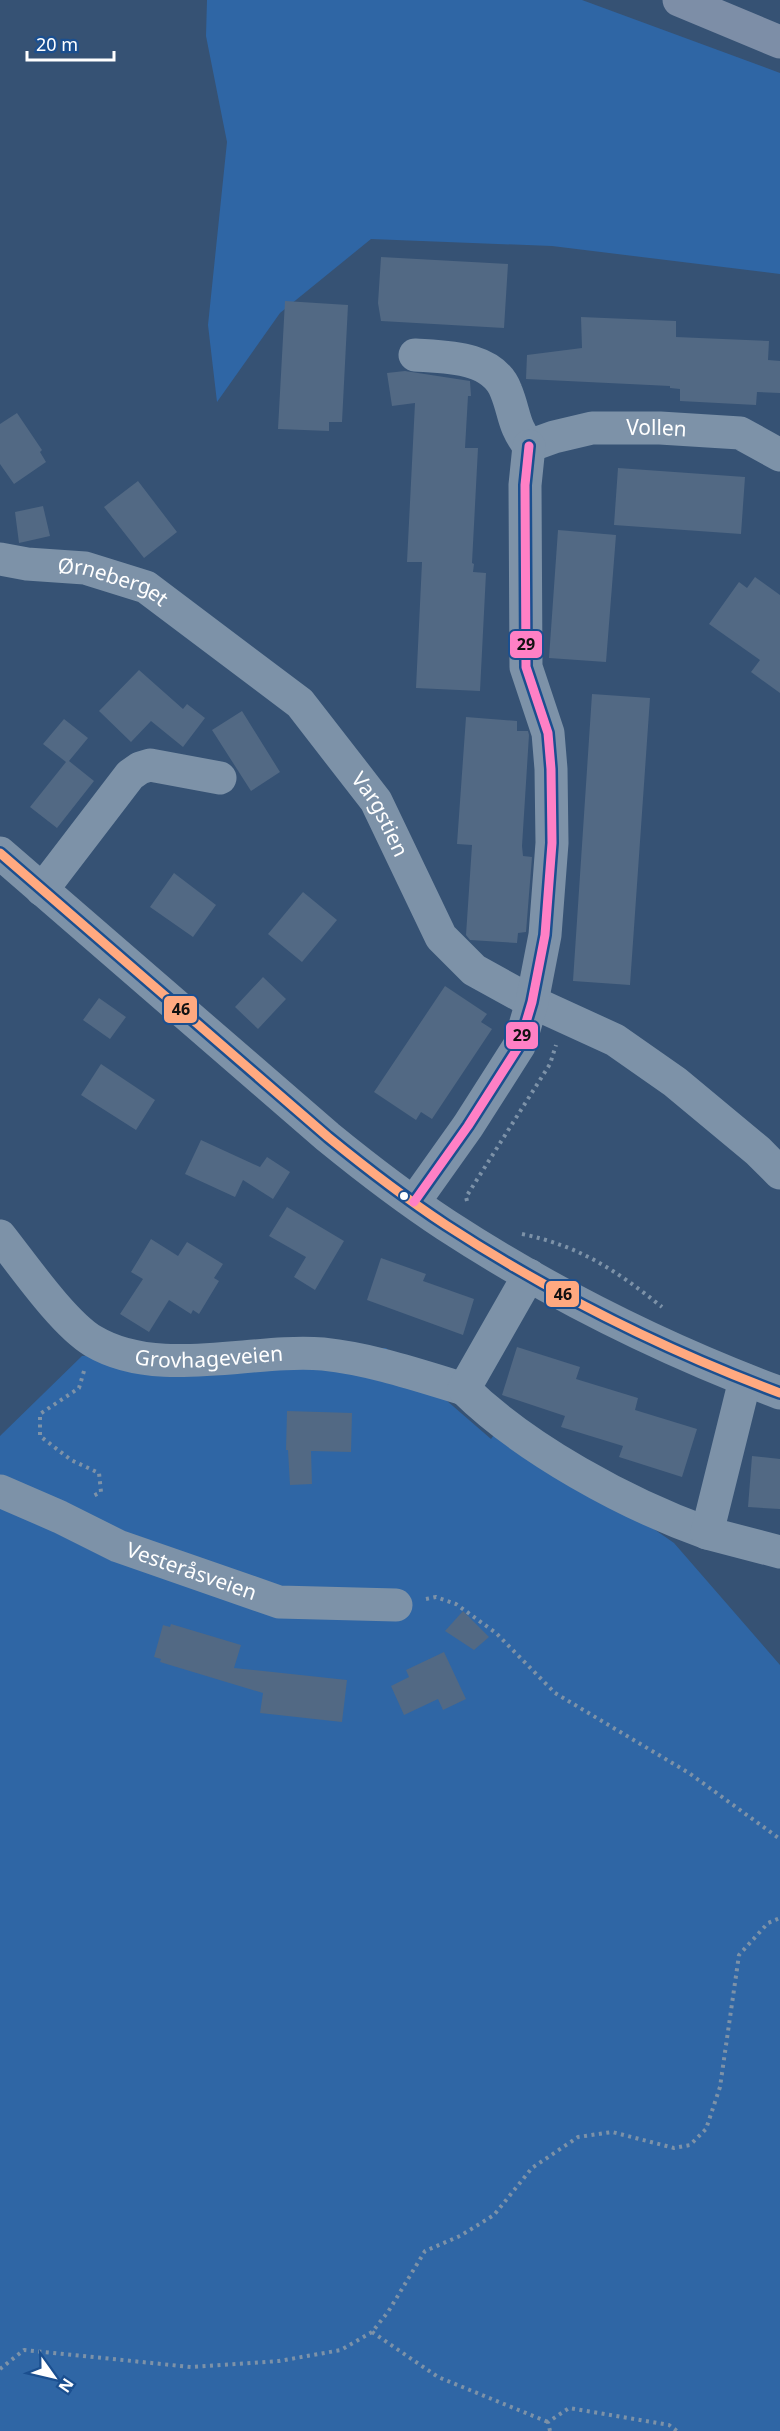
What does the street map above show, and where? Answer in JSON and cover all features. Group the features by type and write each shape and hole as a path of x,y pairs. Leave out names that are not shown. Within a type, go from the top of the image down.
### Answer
{"main road":[{"path":"679,0 780,42"}],"street":[{"path":"414,1202 468,1126 519,1046 532,1002 545,935 552,843 548,733 526,667 525,485 529,446 518,432 505,388 491,372 464,359 415,355"},
{"name":"Vollen","path":"529,446 592,428 660,428 740,433 780,454"},
{"name":"Ørneberget","path":"0,559 27,564 85,568 146,587 211,634"},
{"name":"Vargstien","path":"211,634 300,703 376,801 441,937 474,970 532,1002"},
{"path":"42,890 130,775 140,768 155,765 220,778"},
{"path":"0,853 328,1137 444,1224 529,1275 663,1344 780,1393"},
{"path":"532,1002 615,1040 675,1082 758,1151 780,1173"},
{"name":"Grovhageveien","path":"0,1236 73,1325 93,1342 119,1352 146,1358 182,1360 321,1354 386,1365 464,1389 487,1412 580,1473 634,1503 673,1521 707,1533 780,1552"},
{"path":"464,1389 529,1275"},
{"path":"707,1533 745,1380"},
{"name":"Vesteråsveien","path":"0,1491 118,1546 279,1602 396,1605"}],"path":[{"path":"468,1206 466,1197 550,1064 566,1016"},
{"path":"512,1231 553,1240 573,1248 624,1277 667,1311"},
{"path":"60,1517 101,1492 99,1473 71,1461 39,1436 40,1414 79,1388 93,1342"},
{"path":"396,1605 436,1597 456,1604 496,1633 555,1693 689,1773 780,1839"},
{"path":"0,2370 24,2349 191,2367 279,2361 340,2350 372,2332 388,2313 425,2251 460,2236 494,2215 532,2168 578,2137 612,2132 674,2148 690,2145 706,2129 720,2087 739,1955 768,1923 780,1918"},
{"path":"372,2332 438,2377 548,2422"},
{"path":"548,2422 569,2408 669,2426 677,2431"},
{"path":"548,2422 550,2431"}],"shaded area":[{"path":"207,0 582,0 780,73 780,274 552,246 371,239 280,313 217,402 208,325 227,142 206,36"},
{"path":"386,1348 491,1439 502,1424 674,1543 780,1665 780,2431 0,2431 0,1436 82,1356"}],"building":[{"path":"381,257 508,264 504,328 381,321 378,303"},
{"path":"285,301 348,305 342,422 329,422 329,431 278,429"},
{"path":"581,317 676,321 676,337 769,341 768,360 780,361 780,393 757,392 756,405 680,401 680,389 670,388 670,386 526,379 527,355 582,348"},
{"path":"405,371 470,381 471,396 468,396 465,448 478,448 472,563 474,564 473,572 486,573 480,691 416,688 422,562 407,562 415,403 392,406 387,373"},
{"path":"17,413 42,450 40,452 46,462 14,484 0,464 0,424"},
{"path":"618,468 745,477 741,534 614,525"},
{"path":"138,481 177,532 144,558 104,507"},
{"path":"43,506 50,536 19,543 15,512"},
{"path":"558,530 616,535 606,662 549,658"},
{"path":"755,577 780,595 780,693 751,672 760,660 709,624 739,582 747,588"},
{"path":"139,670 183,709 187,704 205,718 183,747 151,721 131,742 99,711"},
{"path":"592,694 650,698 630,985 573,981"},
{"path":"242,711 280,772 251,791 212,730"},
{"path":"466,717 517,721 517,731 528,731 529,735 522,846 523,856 532,857 526,932 518,933 517,943 470,940 466,935 472,845 457,844"},
{"path":"64,719 88,738 69,761 94,781 57,828 30,807 66,762 43,744"},
{"path":"174,873 216,905 193,937 150,907"},
{"path":"303,892 337,920 302,962 268,934"},
{"path":"263,977 286,999 258,1029 235,1007"},
{"path":"445,986 487,1014 481,1022 492,1029 432,1119 421,1112 416,1120 374,1092"},
{"path":"99,998 126,1017 110,1039 83,1020"},
{"path":"101,1064 155,1100 136,1130 81,1095"},
{"path":"201,1140 260,1167 267,1157 290,1172 273,1199 243,1180 235,1197 185,1174"},
{"path":"287,1207 344,1241 315,1290 294,1277 306,1257 269,1236"},
{"path":"151,1239 178,1256 187,1242 223,1264 214,1278 219,1281 199,1314 193,1310 191,1314 169,1300 149,1332 120,1314 143,1279 131,1272"},
{"path":"381,1258 426,1274 423,1281 474,1299 463,1335 367,1300"},
{"path":"517,1347 580,1367 576,1379 638,1398 635,1410 697,1429 682,1477 619,1457 623,1446 561,1427 565,1416 502,1395"},
{"path":"287,1411 352,1413 351,1452 311,1451 312,1484 290,1485 288,1450 286,1450"},
{"path":"752,1456 780,1459 780,1509 748,1507"},
{"path":"463,1611 489,1637 474,1650 445,1631"},
{"path":"171,1624 241,1645 234,1668 347,1680 342,1722 260,1713 263,1693 160,1662 161,1659 154,1657 163,1625 170,1627"},
{"path":"444,1652 466,1699 443,1710 438,1699 404,1715 391,1686 409,1677 406,1670"}],"transit line":[{"name":"29","path":"414,1202 468,1126 519,1046 532,1002 545,935 552,843 551,769 548,733 526,667 525,485 529,446"},
{"name":"46","path":"0,853 328,1137 431,1215 485,1250 608,1318 694,1358 780,1393"}]}
